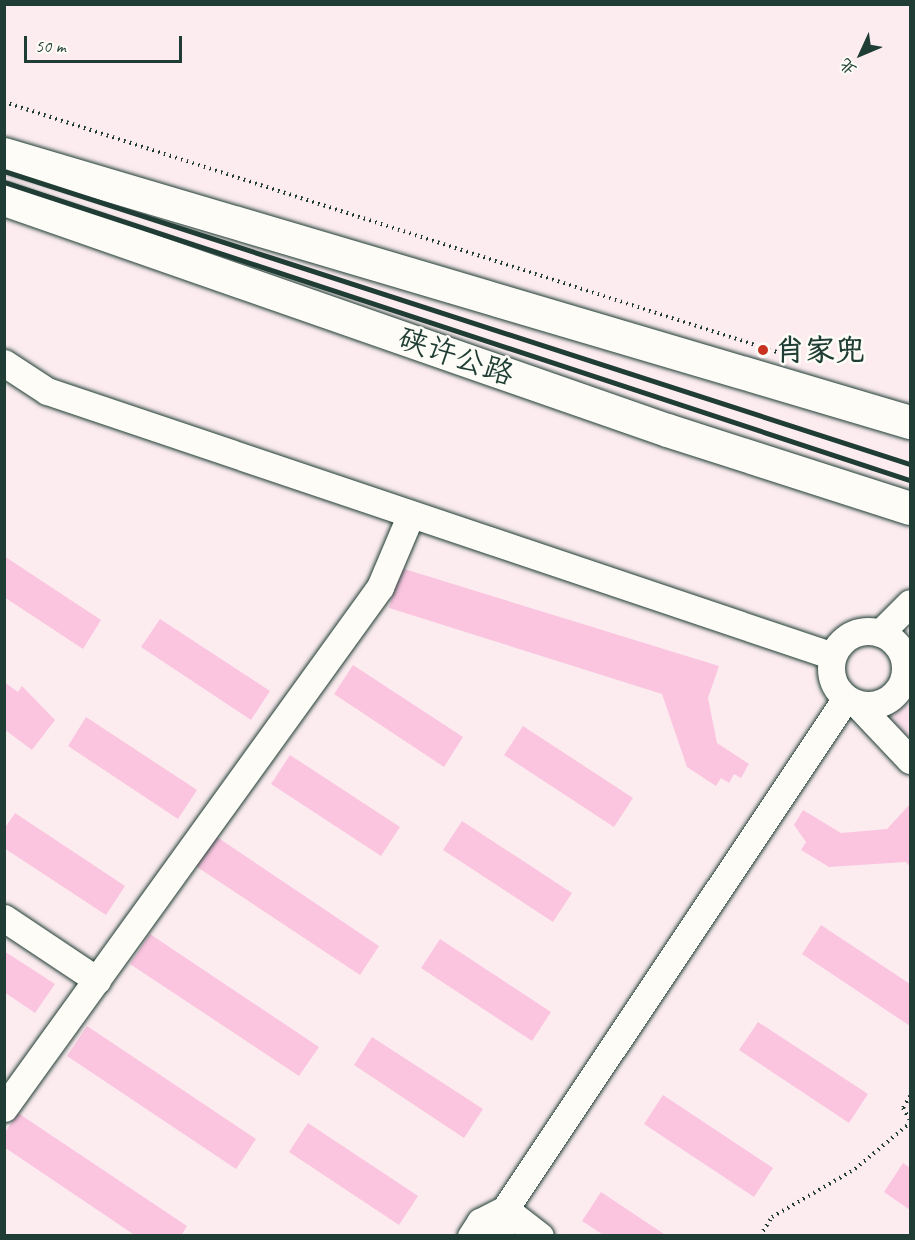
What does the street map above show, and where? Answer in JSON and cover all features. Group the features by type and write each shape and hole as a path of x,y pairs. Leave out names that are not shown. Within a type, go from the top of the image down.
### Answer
{"highway":[{"name":"硖许公路","path":"4,154 910,422"},
{"name":"硖许公路","path":"4,199 667,430 910,508"}],"street":[{"path":"4,363 46,391 833,656"},
{"path":"4,1108 380,586 411,514"},
{"path":"910,603 880,633 847,638 833,656 832,679 910,760"},
{"path":"851,701 888,699 907,665 880,633"},
{"path":"500,1236 505,1209 851,701"},
{"path":"4,918 97,980"},
{"path":"471,1236 480,1222 505,1209"},
{"path":"505,1209 540,1236"}],"path":[{"path":"4,102 786,355"},
{"path":"760,1236 771,1217 855,1169 910,1121 903,1108 910,1096"}],"shaded area":[{"path":"910,695 910,739 886,715"}],"building":[{"path":"4,556 101,620 83,649 4,597"},
{"path":"401,568 719,666 708,698 717,743 749,764 741,778 734,774 729,783 721,778 716,786 687,767 662,694 389,608"},
{"path":"160,619 270,691 251,720 141,647"},
{"path":"353,665 463,737 444,767 334,694"},
{"path":"4,682 18,692 22,686 55,720 32,750 4,729"},
{"path":"86,717 197,790 178,819 68,746"},
{"path":"523,726 633,798 614,827 504,755"},
{"path":"290,755 400,827 381,856 271,784"},
{"path":"910,804 910,867 906,862 829,867 801,850 806,842 794,825 803,810 841,833 887,829"},
{"path":"15,813 125,886 106,915 4,848 4,829"},
{"path":"462,821 572,893 553,922 443,850"},
{"path":"211,833 379,946 360,975 191,863"},
{"path":"821,925 910,984 910,1026 802,954"},
{"path":"150,934 319,1047 299,1076 130,964"},
{"path":"440,939 551,1012 532,1041 421,968"},
{"path":"4,951 55,984 35,1013 4,992"},
{"path":"758,1022 868,1094 849,1123 739,1050"},
{"path":"87,1026 256,1139 236,1169 67,1056"},
{"path":"372,1037 483,1109 464,1138 354,1065"},
{"path":"663,1095 773,1168 754,1197 644,1124"},
{"path":"18,1113 187,1226 181,1236 136,1236 4,1147 4,1134"},
{"path":"308,1123 418,1196 399,1225 289,1152"},
{"path":"903,1163 910,1168 910,1210 884,1192"},
{"path":"601,1192 667,1236 605,1236 582,1221"}],"railway":[{"path":"4,171 910,464"},
{"path":"4,182 910,480"}],"place":[{"name":"肖家兜","path":"763,350"}]}
